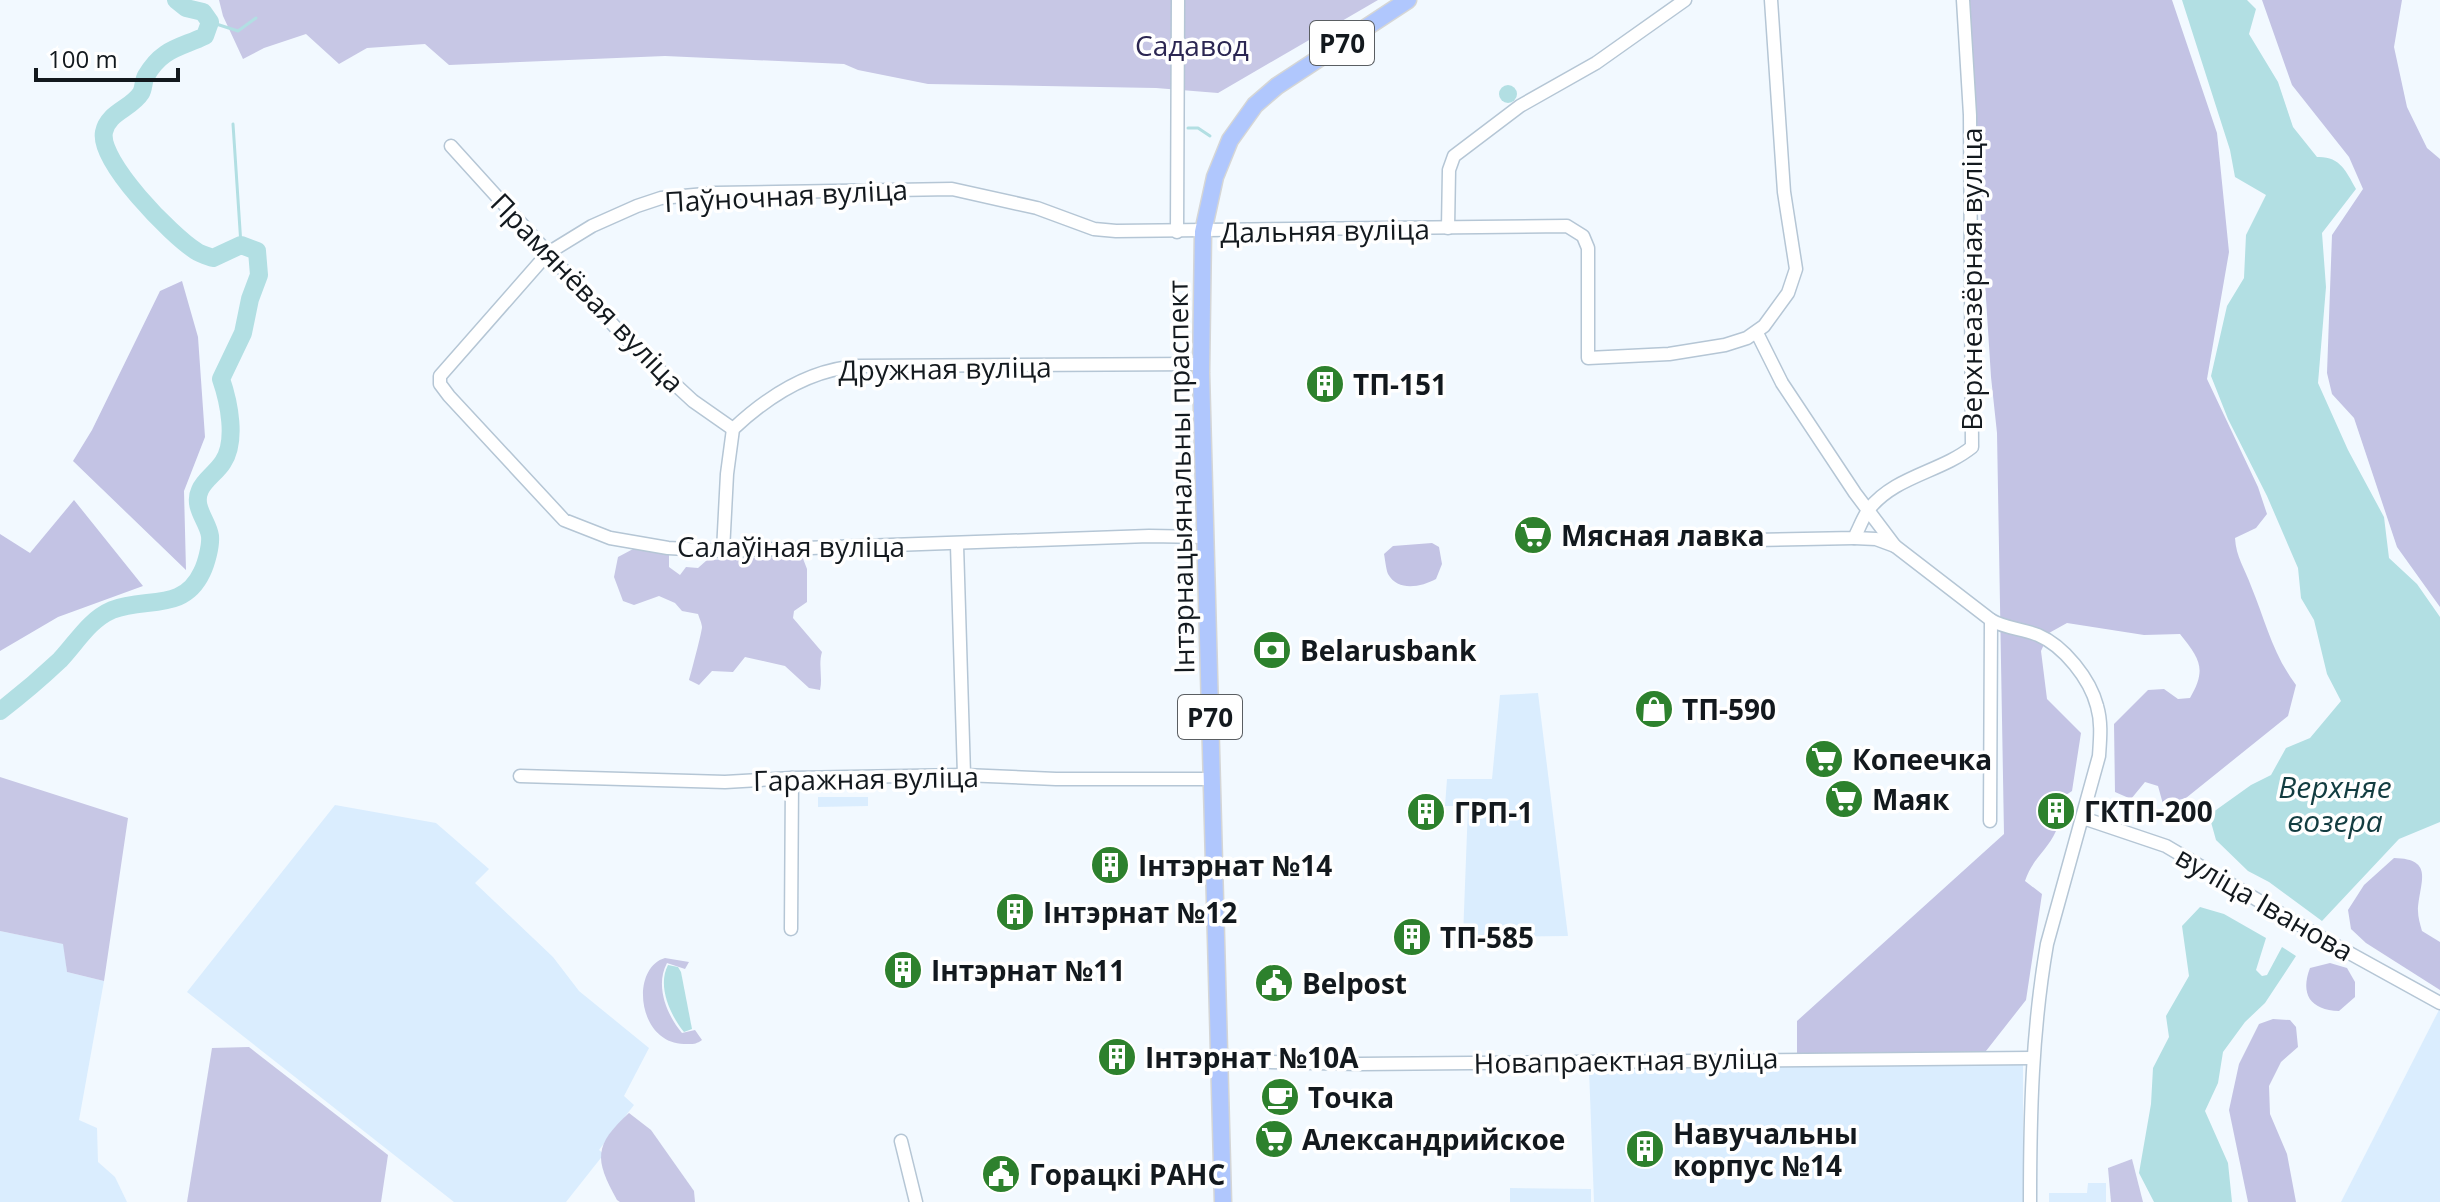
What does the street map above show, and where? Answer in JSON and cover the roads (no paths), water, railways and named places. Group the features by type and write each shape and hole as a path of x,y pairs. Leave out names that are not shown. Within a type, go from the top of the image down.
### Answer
{"main road":[{"name":"Р70","path":"1203,232 1215,177 1230,140 1255,105 1277,86 1408,0"},
{"name":"Інтэрнацыянальны праспект","path":"1203,232 1201,364 1223,1202"}],"street":[{"path":"1177,232 1178,0"},
{"name":"Дальняя вуліца","path":"1448,228 1449,170 1454,156 1520,106 1596,63 1685,0"},
{"path":"1771,0 1784,192 1796,269 1788,293 1757,333 1782,383 1895,546 1991,620 2042,636 2068,657 2097,704 2101,733 2099,756 2047,944 2032,1058 2030,1202"},
{"name":"Верхнеазёрная вуліца","path":"1854,538 1869,509 1901,484 1961,456 1972,447 1970,115 1963,0"},
{"name":"Прамянёвая вуліца","path":"451,146 626,339 693,401 733,429"},
{"name":"Паўночная вуліца","path":"440,384 440,376 460,351 548,253 592,226 661,198 716,193 952,189 1037,208 1094,229 1203,232"},
{"name":"Дальняя вуліца","path":"1203,232 1567,226 1583,236 1588,254 1588,358 1644,357 1703,349 1725,345 1757,333"},
{"name":"Дружная вуліца","path":"733,429 785,389 813,374 835,367 1201,364"},
{"name":"Салаўіная вуліца","path":"440,384 564,520 610,538 668,548 723,551 1149,536 1206,537"},
{"path":"723,551 733,429"},
{"path":"1705,541 1854,538 1876,539 1895,546"},
{"path":"957,545 964,775"},
{"path":"1990,821 1991,620"},
{"name":"Гаражная вуліца","path":"520,776 725,782 964,775 1056,779 1212,779"},
{"path":"791,929 792,778"},
{"name":"вуліца Іванова","path":"2083,818 2166,846 2440,1003"},
{"name":"Новапраектная вуліца","path":"1220,1061 1360,1064 2032,1058"},
{"path":"901,1141 916,1202"}],"water":[{"name":"Верхняе возера","path":"2182,0 2247,0 2256,9 2249,34 2278,82 2293,127 2317,157 2337,162 2356,189 2322,233 2326,287 2318,383 2348,450 2384,517 2389,558 2417,584 2440,617 2440,822 2399,839 2322,921 2269,882 2248,871 2216,840 2209,815 2251,785 2271,775 2286,748 2310,738 2341,701 2327,674 2314,620 2301,598 2298,568 2211,376 2227,306 2244,278 2246,235 2266,195 2235,177 2230,150"},
{"path":"1504,85 1512,85 1517,94 1515,101 1504,103 1499,98 1499,90"},
{"path":"2200,907 2224,914 2266,938 2256,970 2262,976 2267,975 2282,947 2296,956 2265,1003 2245,1022 2223,1052 2218,1083 2205,1111 2228,1163 2232,1202 2154,1202 2139,1173 2151,1104 2153,1068 2169,1037 2166,1016 2189,976 2182,926"},
{"path":"668,965 678,967 681,972 692,1029 684,1032 667,1000 664,982"}],"waterway":[{"path":"0,711 53,667 90,625 104,614 125,606 162,601 185,593 202,572 208,555 209,530 199,508 198,496 204,483 223,462 230,443 229,410 221,379 243,333 259,275 257,251 241,245 213,258 185,243 124,178 105,145 104,132 110,120 141,93 146,76 158,60 172,50 205,36 210,22 203,12 186,8 176,0"},
{"path":"210,22 238,31 256,18"},
{"path":"233,124 241,245"},
{"path":"1188,128 1198,128 1210,136"}],"place":[{"name":"ТП-151","path":"1325,384"},
{"name":"Мясная лавка","path":"1533,535"},
{"name":"Belarusbank","path":"1272,650"},
{"name":"ТП-590","path":"1654,709"},
{"name":"Копеечка","path":"1824,759"},
{"name":"Маяк","path":"1844,799"},
{"name":"ГКТП-200","path":"2056,811"},
{"name":"ГРП-1","path":"1426,812"},
{"name":"Інтэрнат №14","path":"1110,865"},
{"name":"Інтэрнат №12","path":"1015,912"},
{"name":"ТП-585","path":"1412,937"},
{"name":"Інтэрнат №11","path":"903,970"},
{"name":"Belpost","path":"1274,983"},
{"name":"Інтэрнат №10А","path":"1117,1057"},
{"name":"Точка","path":"1280,1097"},
{"name":"Александрийское","path":"1274,1139"},
{"name":"Навучальны корпус №14","path":"1645,1149"},
{"name":"Горацкі РАНС","path":"1001,1174"}],"park label":[{"name":"Садавод","path":"1192,45"}]}
